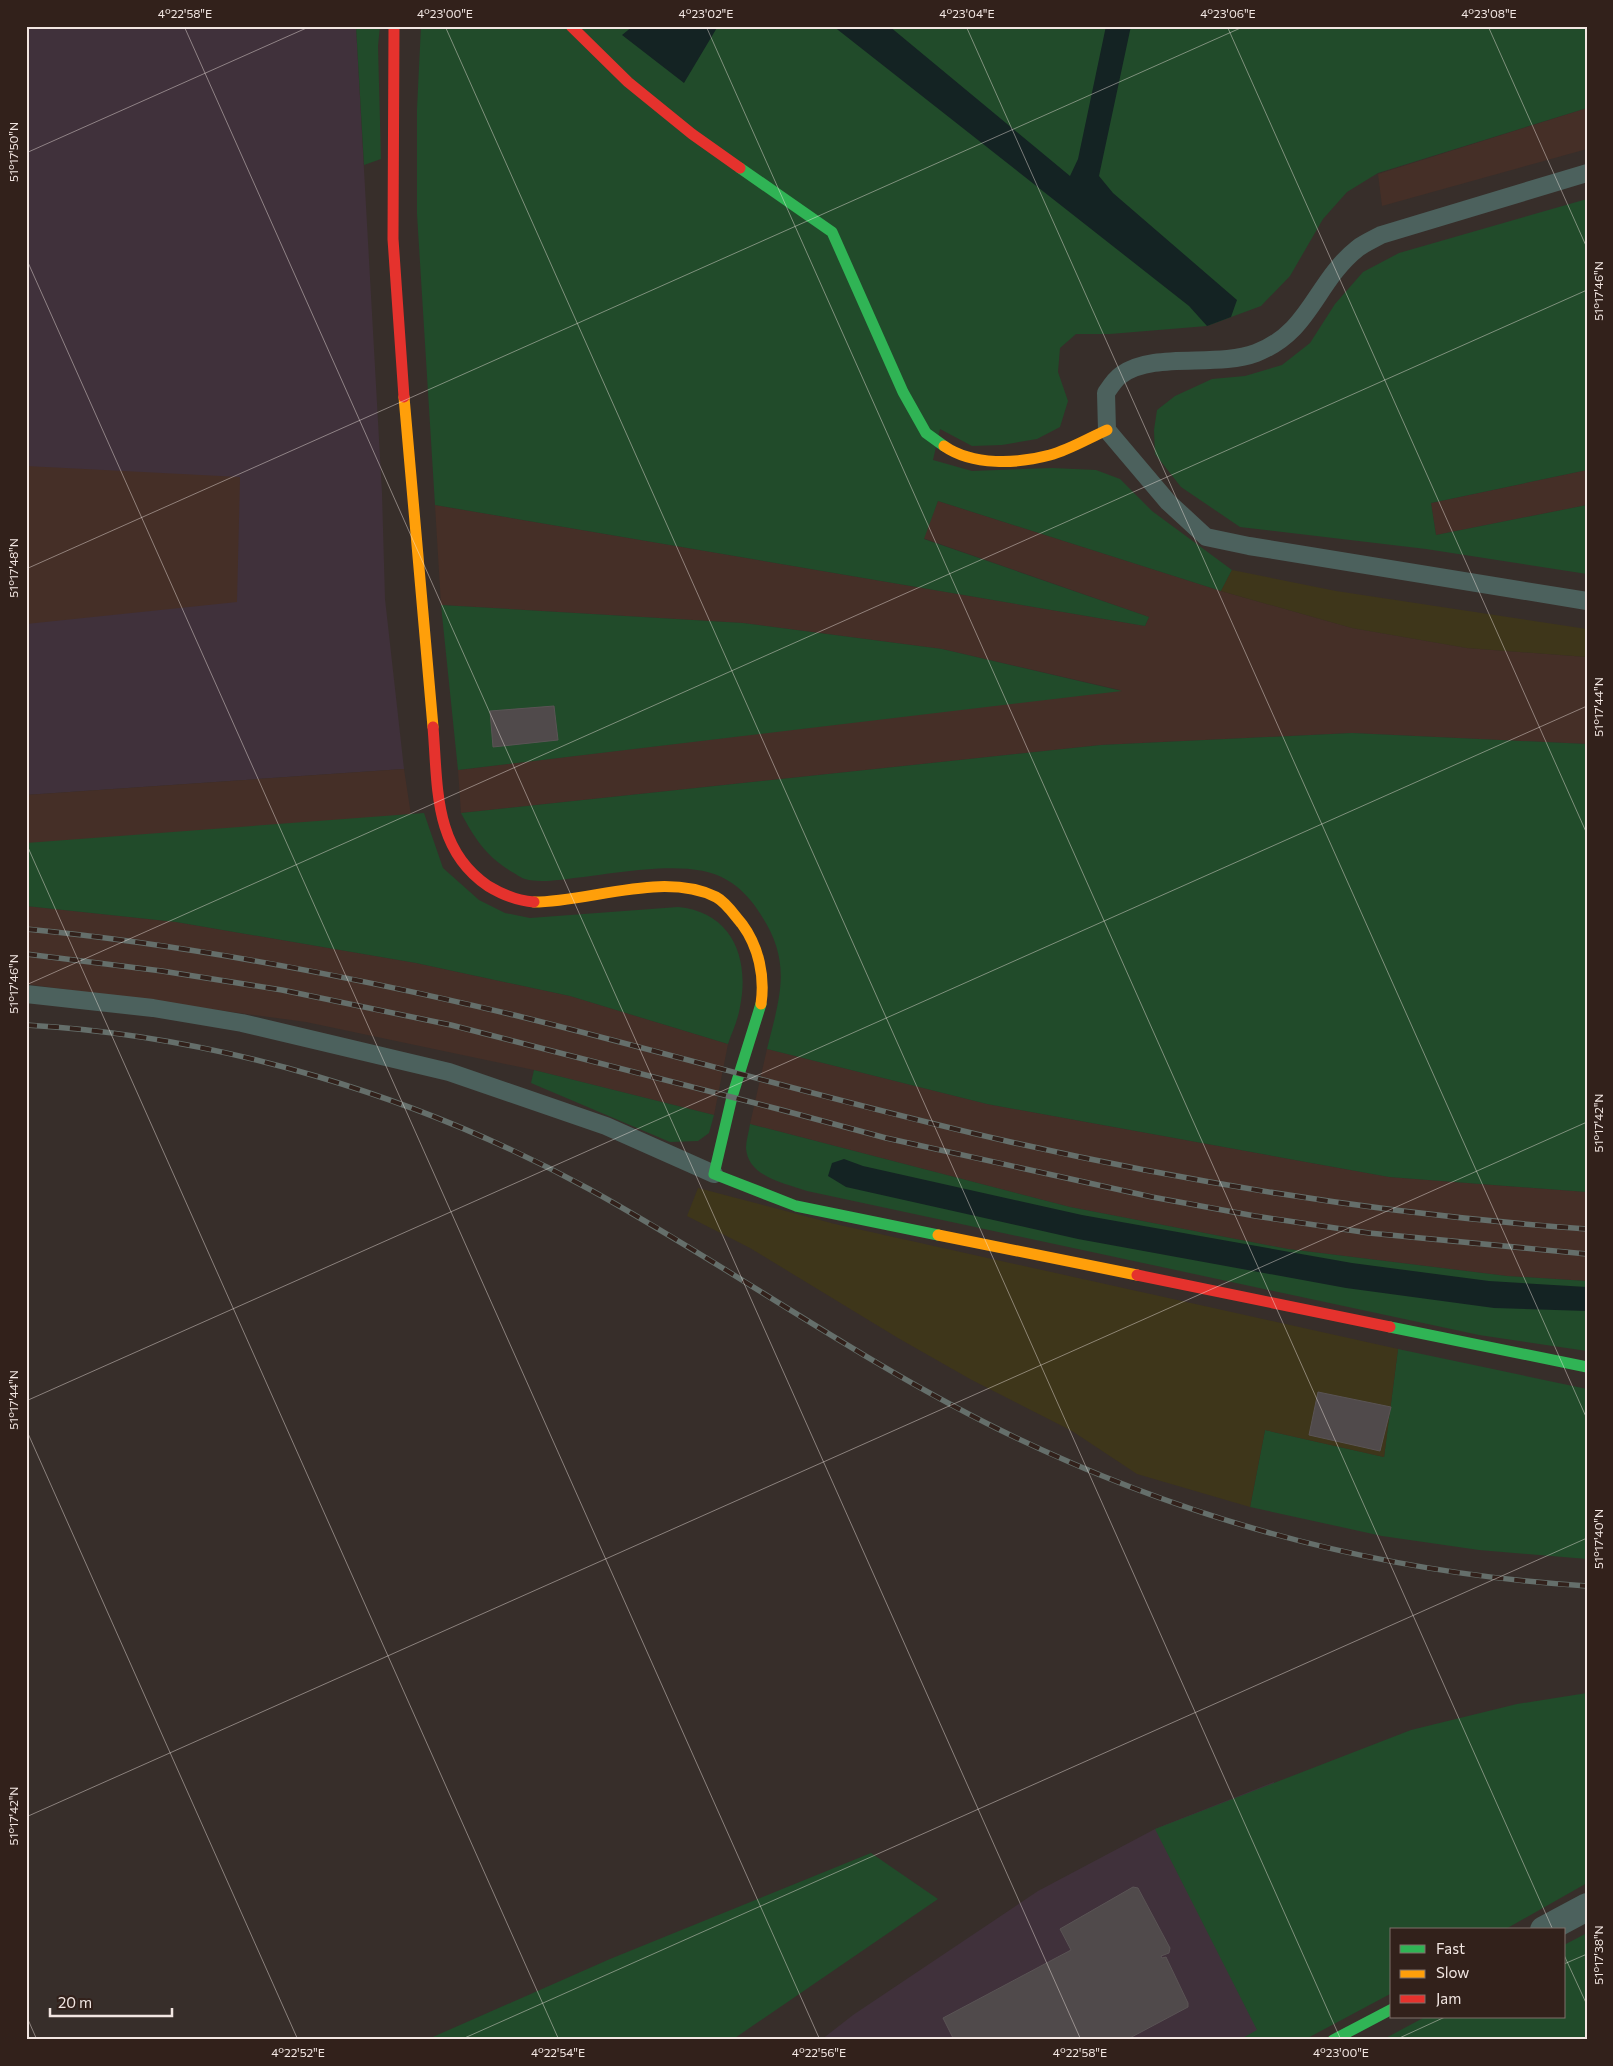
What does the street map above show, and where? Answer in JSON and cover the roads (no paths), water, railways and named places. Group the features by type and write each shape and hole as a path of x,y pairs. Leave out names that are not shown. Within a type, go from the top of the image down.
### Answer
{"street":[{"path":"394,26 393,239 422,617 442,819 459,862 493,890 514,899 541,903 659,888 686,887 717,898 739,919 757,950 762,982 758,1018 739,1073 714,1174 796,1206 1587,1367"},
{"path":"571,26 628,82 692,134 832,232 904,392 926,433 950,450 972,458 1005,462 1051,455 1107,430"},
{"path":"1548,1928 1587,1908"},
{"path":"1333,2040 1390,2010"}],"lane":[{"path":"1587,173 1381,235 1358,248 1337,269 1318,294 1301,322 1280,341 1254,354 1219,360 1145,364 1121,375 1106,393 1107,430 1168,502 1206,537 1249,546 1587,601"},
{"path":"26,994 152,1008 242,1023 449,1072 606,1126 714,1174"}],"railway":[{"path":"26,929 211,953 333,975 514,1015 941,1126 1074,1156 1293,1196 1440,1215 1587,1229"},
{"path":"26,954 162,971 282,990 451,1025 886,1138 1152,1197 1255,1216 1369,1233 1587,1254"},
{"path":"26,1025 99,1031 172,1042 245,1057 316,1076 387,1099 456,1126 524,1156 589,1189 640,1218 892,1372 944,1401 1066,1461 1138,1490 1210,1515 1284,1537 1358,1555 1433,1569 1587,1586"}]}
